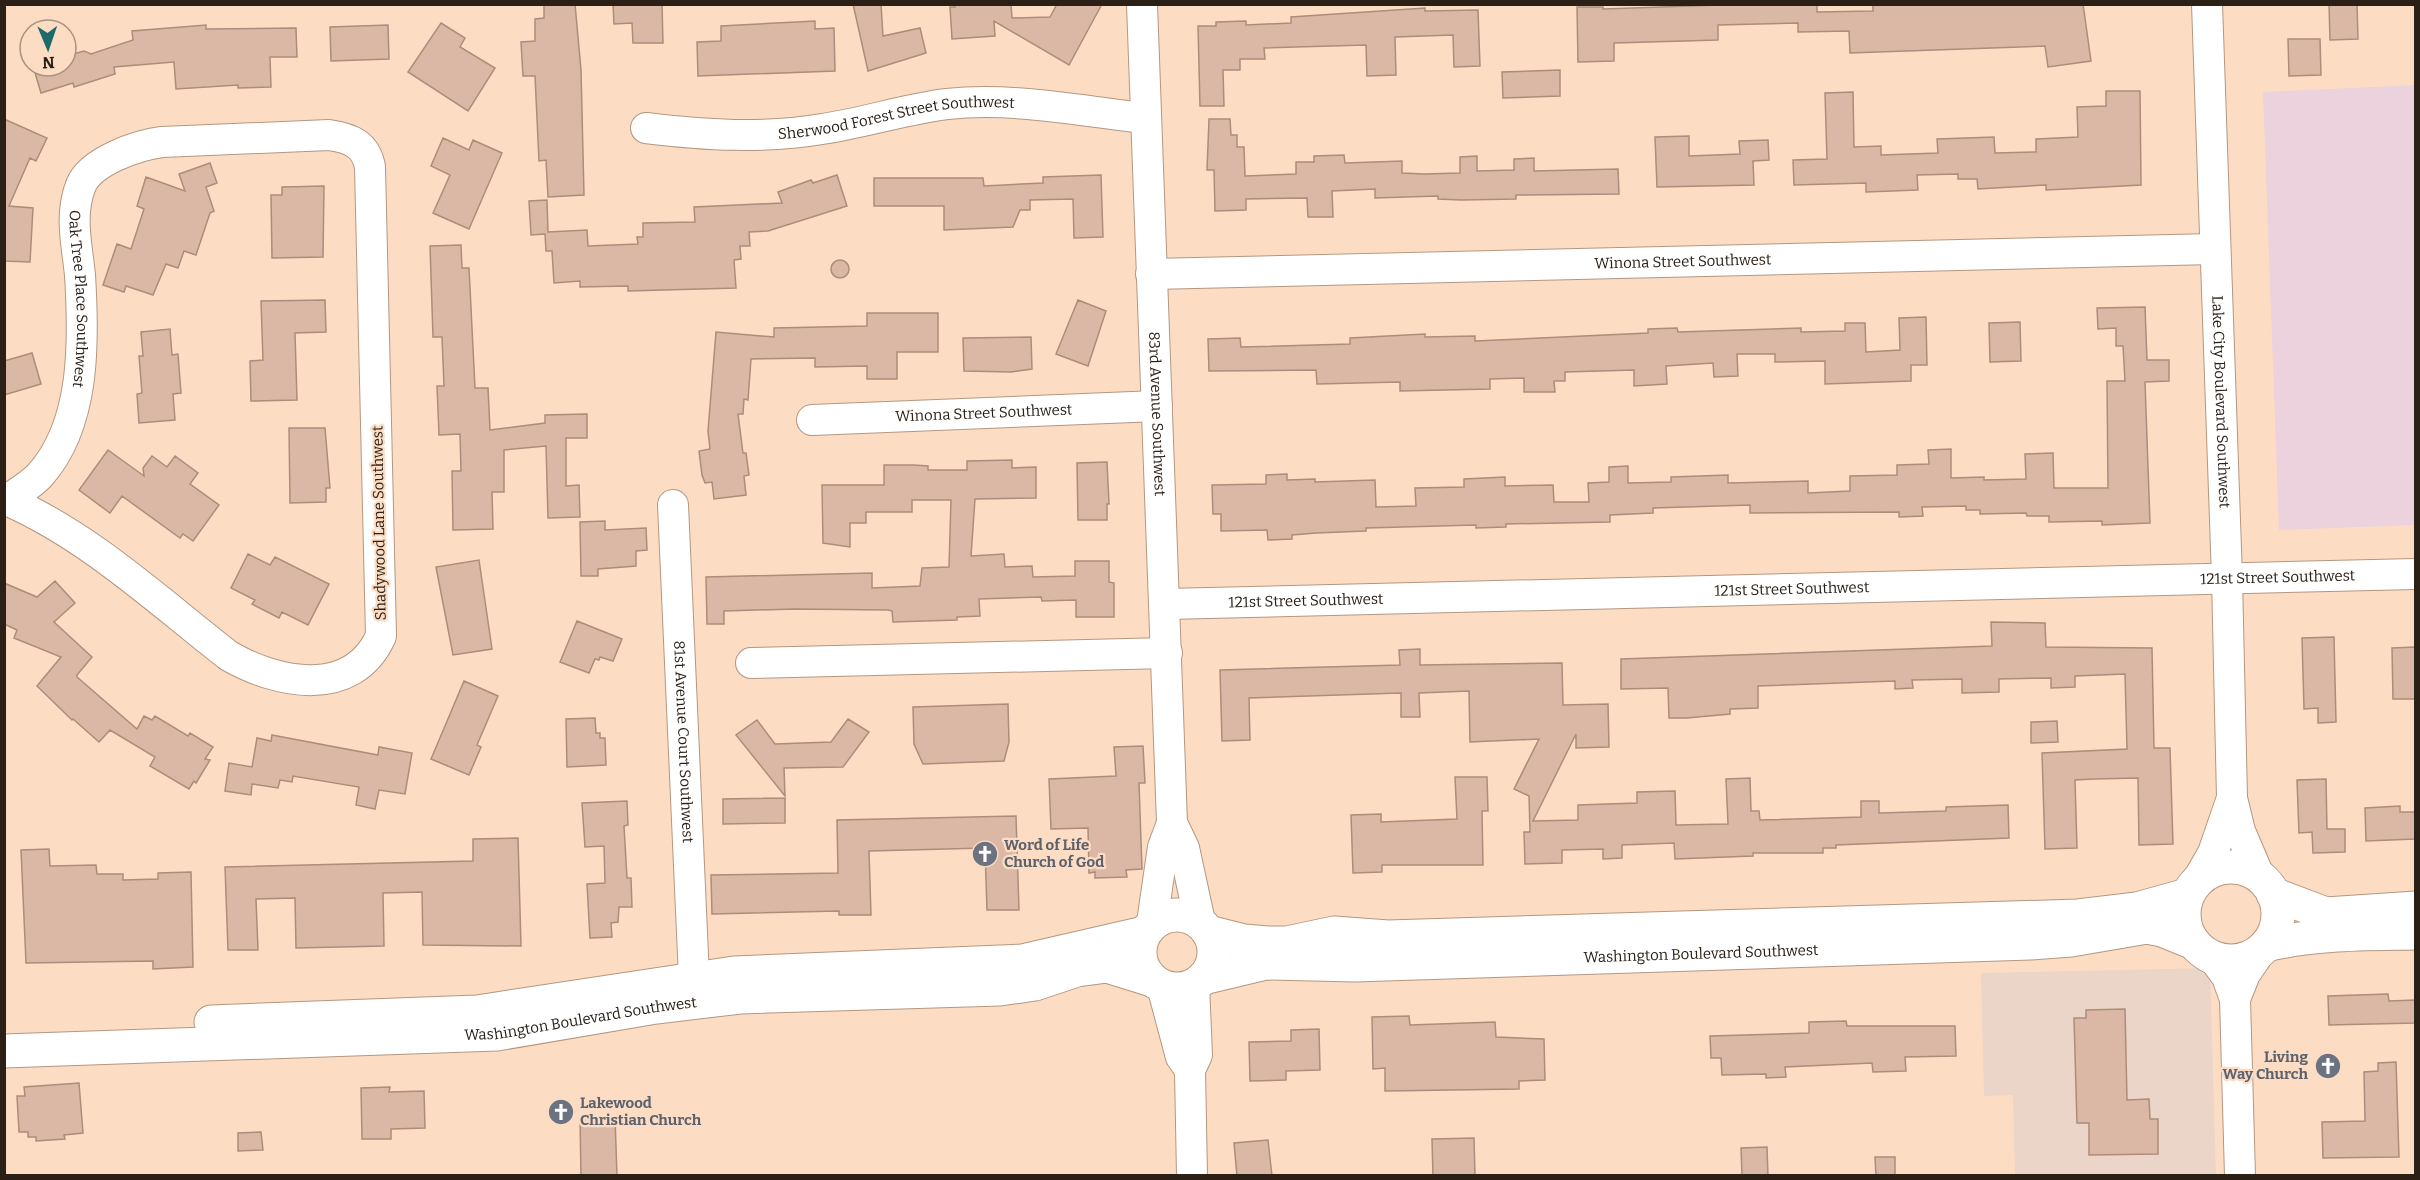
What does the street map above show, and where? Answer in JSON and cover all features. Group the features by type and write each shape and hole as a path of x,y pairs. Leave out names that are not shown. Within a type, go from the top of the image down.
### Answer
{"main road":[{"path":"2415,908 2326,914 2267,886 2237,867 2222,868 2208,873 2192,888 2184,910 2184,925 2204,951 2230,961 2245,959 2263,948 2292,939 2347,933 2415,933"},
{"path":"2263,948 2277,926 2278,910 2267,886"},
{"name":"Washington Boulevard Southwest","path":"1204,927 1244,941 1287,943 1334,933 1388,937 2078,916 2137,909 2192,888"},
{"path":"1176,914 1188,916 1204,927 1214,951 1213,960 1199,981 1184,988 1157,983 1144,970 1140,958 1140,945 1148,928 1163,917 1176,914"},
{"name":"Washington Boulevard Southwest","path":"1199,981 1266,963 1355,965 2030,943 2071,940 2147,927 2162,930 2204,951"},
{"name":"Washington Boulevard Southwest","path":"4,1028 477,1012 576,999 734,973 1022,962 1148,928"},
{"name":"Washington Boulevard Southwest","path":"4,1051 497,1034 656,1007 740,997 1000,989 1035,984 1077,970 1107,966 1157,983"}],"street":[{"name":"83rd Avenue Southwest","path":"1142,4 1166,604 1172,823 1163,847 1148,928"},
{"name":"Lake City Boulevard Southwest","path":"2207,4 2227,578 2232,798 2240,831 2267,886"},
{"name":"Sherwood Forest Street Southwest","path":"645,128 705,135 780,134 821,129 945,104 999,101 1145,118"},
{"name":"Oak Tree Place Southwest","path":"6,499 39,476 61,446 69,421 76,394 81,335 74,217 81,184 93,170 137,145 162,142 329,135 346,137 357,143"},
{"name":"Shadywood Lane Southwest","path":"6,499 35,513 87,545 229,656 247,666 267,674 300,680 339,676 356,670 366,661 381,636 370,167 368,157 357,143"},
{"name":"Winona Street Southwest","path":"1151,274 2214,249"},
{"name":"Winona Street Southwest","path":"812,420 1157,406"},
{"name":"81st Avenue Court Southwest","path":"673,505 694,978"},
{"name":"121st Street Southwest","path":"1166,604 2415,574"},
{"path":"751,663 1167,653"},
{"name":"Lake City Boulevard Southwest","path":"2192,888 2213,853 2232,798"},
{"name":"83rd Avenue Southwest","path":"1172,823 1184,848 1204,927"},
{"path":"2235,999 2245,974 2263,948"},
{"path":"2204,951 2226,977 2235,999 2240,1176"},
{"path":"1192,1176 1190,1070 1197,1055 1199,981"},
{"path":"1157,983 1181,1057 1190,1070"}],"shaded area":[{"path":"2415,85 2415,525 2279,530 2263,92"},
{"path":"2210,968 2216,1175 2015,1175 2013,1095 1984,1096 1981,973"}],"building":[{"path":"544,4 575,4 581,70 584,195 548,197 546,160 539,161 535,76 523,76 521,42 535,41 535,19 544,18"},
{"path":"613,4 662,4 663,43 633,43 632,23 614,24"},
{"path":"853,4 881,4 883,36 920,28 926,53 868,71"},
{"path":"955,4 1011,4 1012,18 1050,17 1057,4 1102,4 1069,65 994,21 995,36 952,39 950,7 955,7"},
{"path":"1817,4 1817,12 1873,11 1873,4 2083,4 2091,61 2048,67 2045,46 1850,53 1849,31 1798,32 1798,23 1718,25 1718,40 1614,43 1614,61 1578,62 1577,7 1603,7 1603,9"},
{"path":"2329,4 2357,4 2358,39 2330,40"},
{"path":"1425,8 1425,11 1478,10 1480,66 1454,67 1453,35 1395,37 1396,75 1367,76 1366,45 1264,48 1265,59 1240,59 1240,70 1223,70 1224,106 1200,106 1198,26 1216,26 1216,22 1246,21 1246,25 1291,23 1291,17"},
{"path":"815,21 815,29 834,28 835,71 698,76 697,42 721,41 721,26"},
{"path":"441,23 465,38 460,47 495,68 468,111 408,72"},
{"path":"206,25 206,29 296,28 297,57 270,57 271,87 238,88 238,85 176,89 174,62 114,67 115,74 74,87 73,83 41,93 37,78 78,78 78,53 84,51 91,54 133,40 132,31"},
{"path":"388,25 389,59 331,61 330,27"},
{"path":"2288,39 2320,39 2321,75 2289,76"},
{"path":"1560,70 1560,96 1503,98 1502,72"},
{"path":"2106,91 2140,91 2141,185 2046,190 2046,185 1978,189 1977,179 1958,179 1958,174 1917,175 1918,190 1866,192 1866,183 1794,185 1793,160 1827,159 1825,93 1853,92 1854,147 1881,146 1881,155 1938,153 1937,139 1994,137 1995,153 2036,152 2036,139 2078,137 2077,107 2106,106"},
{"path":"4,119 47,138 36,161 30,158 9,206 33,208 30,262 4,261"},
{"path":"1209,119 1230,119 1231,135 1237,135 1237,147 1244,147 1245,176 1296,174 1296,162 1314,162 1314,156 1344,155 1345,163 1402,161 1402,173 1424,174 1460,173 1460,157 1477,156 1477,171 1514,170 1514,159 1534,158 1534,171 1618,169 1619,194 1516,195 1516,199 1461,200 1438,199 1438,196 1375,198 1375,189 1332,191 1333,217 1308,217 1307,198 1246,199 1246,210 1215,211 1214,170 1207,170"},
{"path":"1689,136 1689,156 1740,154 1739,141 1768,140 1769,160 1753,161 1754,185 1657,187 1655,137"},
{"path":"443,138 469,150 473,140 502,153 469,229 433,213 450,175 431,166"},
{"path":"210,163 217,183 206,187 214,211 210,213 196,255 184,251 178,268 166,264 153,295 126,286 124,292 103,285 117,244 131,249 144,209 137,206 146,177 185,191 179,174"},
{"path":"837,175 847,206 768,231 749,232 750,246 740,246 741,259 734,260 736,288 628,291 628,286 580,287 580,281 554,283 552,251 546,251 545,234 531,235 529,201 547,200 548,232 587,230 588,246 638,244 637,237 643,237 643,223 695,222 694,207 782,203 778,192 811,180 813,183"},
{"path":"1101,175 1103,237 1074,238 1073,199 1030,200 1030,210 1020,210 1013,227 944,230 944,206 874,206 874,178 983,178 984,186 1043,183 1043,177"},
{"path":"324,186 323,257 272,258 271,195 282,195 282,187"},
{"path":"461,245 462,268 469,268 475,388 488,388 490,430 545,423 545,415 587,414 587,438 566,438 566,486 579,485 580,517 548,518 546,446 504,450 504,492 492,492 493,529 453,530 452,471 461,471 460,434 439,435 437,386 444,386 442,337 433,337 430,246"},
{"path":"836,260 844,260 849,265 847,276 836,278 831,273 831,265"},
{"path":"325,300 326,332 295,333 297,400 251,401 250,361 263,360 261,301"},
{"path":"1078,300 1106,311 1088,366 1056,354"},
{"path":"2145,307 2147,360 2169,360 2169,381 2145,382 2150,523 2102,525 2102,521 2049,522 2049,516 2027,516 2026,513 1980,514 1980,510 1966,510 1966,506 1922,507 1923,516 1899,517 1899,512 1750,513 1750,505 1653,508 1653,513 1610,515 1610,522 1506,524 1506,527 1476,528 1476,525 1366,528 1366,531 1292,535 1292,539 1268,540 1267,530 1221,531 1221,514 1213,514 1212,485 1266,484 1266,475 1287,474 1287,480 1315,479 1315,482 1375,480 1376,507 1416,506 1415,488 1464,487 1464,479 1505,477 1505,486 1553,485 1554,502 1589,502 1588,483 1609,482 1609,467 1628,466 1628,483 1671,482 1671,477 1728,475 1728,483 1808,481 1808,493 1850,491 1850,476 1897,475 1897,465 1929,464 1928,450 1951,449 1951,478 2026,479 2025,454 2053,453 2054,488 2108,488 2107,381 2125,381 2123,346 2116,346 2116,328 2098,329 2097,308"},
{"path":"867,313 938,313 938,352 897,352 897,379 867,379 867,366 815,367 815,358 751,359 748,400 744,399 743,414 738,414 743,453 746,453 749,475 744,476 746,495 714,499 712,482 705,483 702,475 699,451 710,449 708,431 716,332 774,337 774,328 867,326"},
{"path":"1926,317 1927,365 1911,365 1911,381 1825,384 1825,361 1775,362 1775,354 1737,354 1738,376 1714,377 1713,363 1666,366 1667,384 1634,386 1634,370 1565,372 1565,381 1554,381 1555,392 1524,392 1524,378 1490,379 1490,389 1400,391 1400,382 1317,384 1316,370 1209,371 1208,339 1240,338 1241,347 1350,344 1350,338 1425,334 1425,337 1475,336 1475,341 1648,333 1648,329 1677,328 1678,332 1801,328 1801,332 1845,331 1845,323 1865,323 1866,352 1900,350 1899,318"},
{"path":"2020,322 2021,361 1990,362 1989,323"},
{"path":"170,329 172,355 178,354 181,393 173,394 175,420 139,423 137,394 142,393 139,356 143,356 141,332"},
{"path":"1031,337 1032,369 1011,372 964,371 963,338"},
{"path":"32,353 41,384 4,395 4,361"},
{"path":"289,428 325,428 330,488 326,488 326,502 290,503"},
{"path":"108,450 144,476 143,468 152,456 167,467 175,456 198,473 190,484 219,505 193,541 183,534 180,538 122,496 110,513 79,490"},
{"path":"1012,460 1012,468 1036,467 1036,498 975,499 971,556 1004,554 1005,567 1032,566 1033,577 1075,576 1075,561 1109,561 1109,582 1114,583 1114,617 1076,617 1076,600 1042,601 1041,597 979,599 980,616 957,617 957,620 893,622 892,611 888,610 795,609 724,611 724,624 707,624 706,577 872,573 872,588 920,586 922,568 949,567 951,500 912,500 912,512 866,512 866,523 850,523 850,547 823,543 822,485 884,485 884,465 928,466 928,470 967,470 967,461"},
{"path":"1107,462 1109,504 1107,504 1107,520 1078,520 1077,463"},
{"path":"605,521 605,530 646,528 647,550 636,551 636,566 598,569 598,576 581,576 580,522"},
{"path":"248,554 270,565 275,557 329,584 308,625 282,612 279,618 252,604 255,600 231,588"},
{"path":"479,560 492,649 453,655 436,567"},
{"path":"55,581 75,603 54,622 92,657 77,677 137,729 144,716 152,720 155,716 188,736 190,733 213,747 205,759 210,760 196,783 194,781 189,789 150,766 155,757 110,730 99,742 37,686 61,657 14,638 17,630 4,624 4,583 37,597"},
{"path":"577,621 622,639 613,661 600,657 599,660 595,659 589,673 560,662"},
{"path":"1991,622 2045,623 2046,647 2152,648 2154,748 2170,748 2173,844 2139,845 2138,778 2094,779 2075,780 2077,848 2045,849 2042,753 2127,749 2125,674 2075,676 2075,687 2051,688 2051,678 1999,679 1999,692 1962,693 1962,679 1912,680 1913,688 1895,689 1895,681 1758,686 1758,708 1730,709 1730,714 1687,718 1669,718 1668,688 1621,689 1621,659 1992,646"},
{"path":"2334,637 2336,722 2318,723 2318,708 2304,709 2302,638"},
{"path":"2415,647 2415,699 2393,699 2392,648"},
{"path":"1420,649 1420,665 1562,663 1563,705 1608,704 1609,747 1576,748 1576,734 1533,821 1578,820 1578,805 1637,803 1637,792 1675,791 1676,825 1728,824 1726,779 1750,778 1751,811 1759,811 1760,820 1861,817 1861,801 1879,801 1879,813 1946,811 1946,807 2008,805 2009,838 1836,845 1836,848 1823,848 1823,853 1753,853 1753,856 1675,859 1674,843 1622,845 1622,858 1603,859 1603,849 1562,850 1562,863 1525,864 1524,832 1530,832 1529,796 1514,789 1539,739 1470,742 1469,691 1419,693 1420,717 1401,717 1401,693 1249,698 1250,740 1222,741 1220,670 1400,665 1399,650"},
{"path":"464,681 498,696 477,745 481,747 469,775 431,759"},
{"path":"1008,704 1009,742 1004,761 923,764 914,744 913,707"},
{"path":"595,718 596,733 600,733 600,738 605,738 606,765 567,767 566,719"},
{"path":"848,719 869,732 843,767 784,768 785,796 736,735 757,720 775,744 831,742"},
{"path":"2057,721 2058,742 2031,743 2031,722"},
{"path":"272,735 378,755 379,747 412,753 405,794 379,790 375,809 356,805 359,787 293,776 292,782 280,780 278,788 252,784 251,795 225,791 229,763 252,767 257,738 271,741"},
{"path":"1143,746 1145,783 1139,783 1142,869 1126,870 1127,877 1095,878 1095,872 1089,873 1088,828 1051,829 1049,779 1116,776 1114,747"},
{"path":"1455,777 1487,777 1488,811 1482,811 1483,865 1382,865 1382,872 1353,873 1351,815 1381,814 1381,822 1457,819"},
{"path":"2326,779 2327,829 2345,829 2345,852 2313,853 2312,832 2299,833 2297,780"},
{"path":"785,798 785,823 723,824 723,799"},
{"path":"627,801 628,825 624,826 627,878 631,878 632,907 619,907 618,922 611,923 612,937 590,938 587,884 605,883 604,846 585,847 582,803"},
{"path":"2400,806 2400,812 2415,812 2415,839 2366,841 2365,808"},
{"path":"1016,816 1019,910 987,910 985,848 869,851 871,915 839,915 839,911 712,914 711,875 838,873 837,820"},
{"path":"518,838 521,946 423,945 422,892 383,893 384,946 296,948 295,898 256,899 258,950 228,950 225,867 473,861 473,839"},
{"path":"49,849 50,866 96,865 97,874 123,874 123,880 158,879 158,873 191,872 193,967 153,969 153,961 26,963 21,850"},
{"path":"2388,994 2389,1001 2415,1000 2415,1023 2329,1025 2328,996"},
{"path":"2125,1009 2127,1100 2149,1099 2150,1119 2158,1119 2158,1154 2089,1155 2089,1123 2077,1123 2074,1018 2086,1018 2086,1010"},
{"path":"1409,1016 1410,1025 1495,1022 1496,1037 1544,1039 1545,1080 1519,1081 1519,1089 1385,1091 1385,1068 1373,1069 1372,1017"},
{"path":"1846,1021 1847,1026 1955,1026 1956,1056 1905,1057 1906,1071 1873,1072 1872,1063 1785,1067 1786,1077 1766,1078 1766,1074 1722,1075 1721,1058 1711,1058 1710,1036 1809,1033 1809,1022"},
{"path":"1319,1029 1320,1070 1286,1071 1286,1080 1250,1081 1249,1042 1291,1041 1291,1030"},
{"path":"2396,1062 2399,1157 2323,1158 2322,1122 2365,1121 2364,1072 2378,1071 2378,1063"},
{"path":"79,1083 83,1133 64,1135 65,1139 36,1141 36,1137 28,1137 28,1132 19,1132 17,1096 25,1096 24,1087"},
{"path":"390,1087 389,1092 424,1091 425,1128 391,1129 391,1139 362,1139 361,1088"},
{"path":"615,1117 617,1176 581,1176 580,1118"},
{"path":"261,1132 263,1150 238,1151 238,1133"},
{"path":"1474,1138 1475,1176 1433,1176 1432,1139"},
{"path":"1268,1140 1272,1176 1237,1176 1234,1143"},
{"path":"1767,1147 1768,1176 1742,1176 1741,1148"},
{"path":"1875,1157 1895,1157 1895,1176 1876,1176"}],"place":[{"name":"Word of Life Church of God","path":"985,854"},
{"name":"Living Way Church","path":"2328,1066"},
{"name":"Lakewood Christian Church","path":"561,1112"}]}
